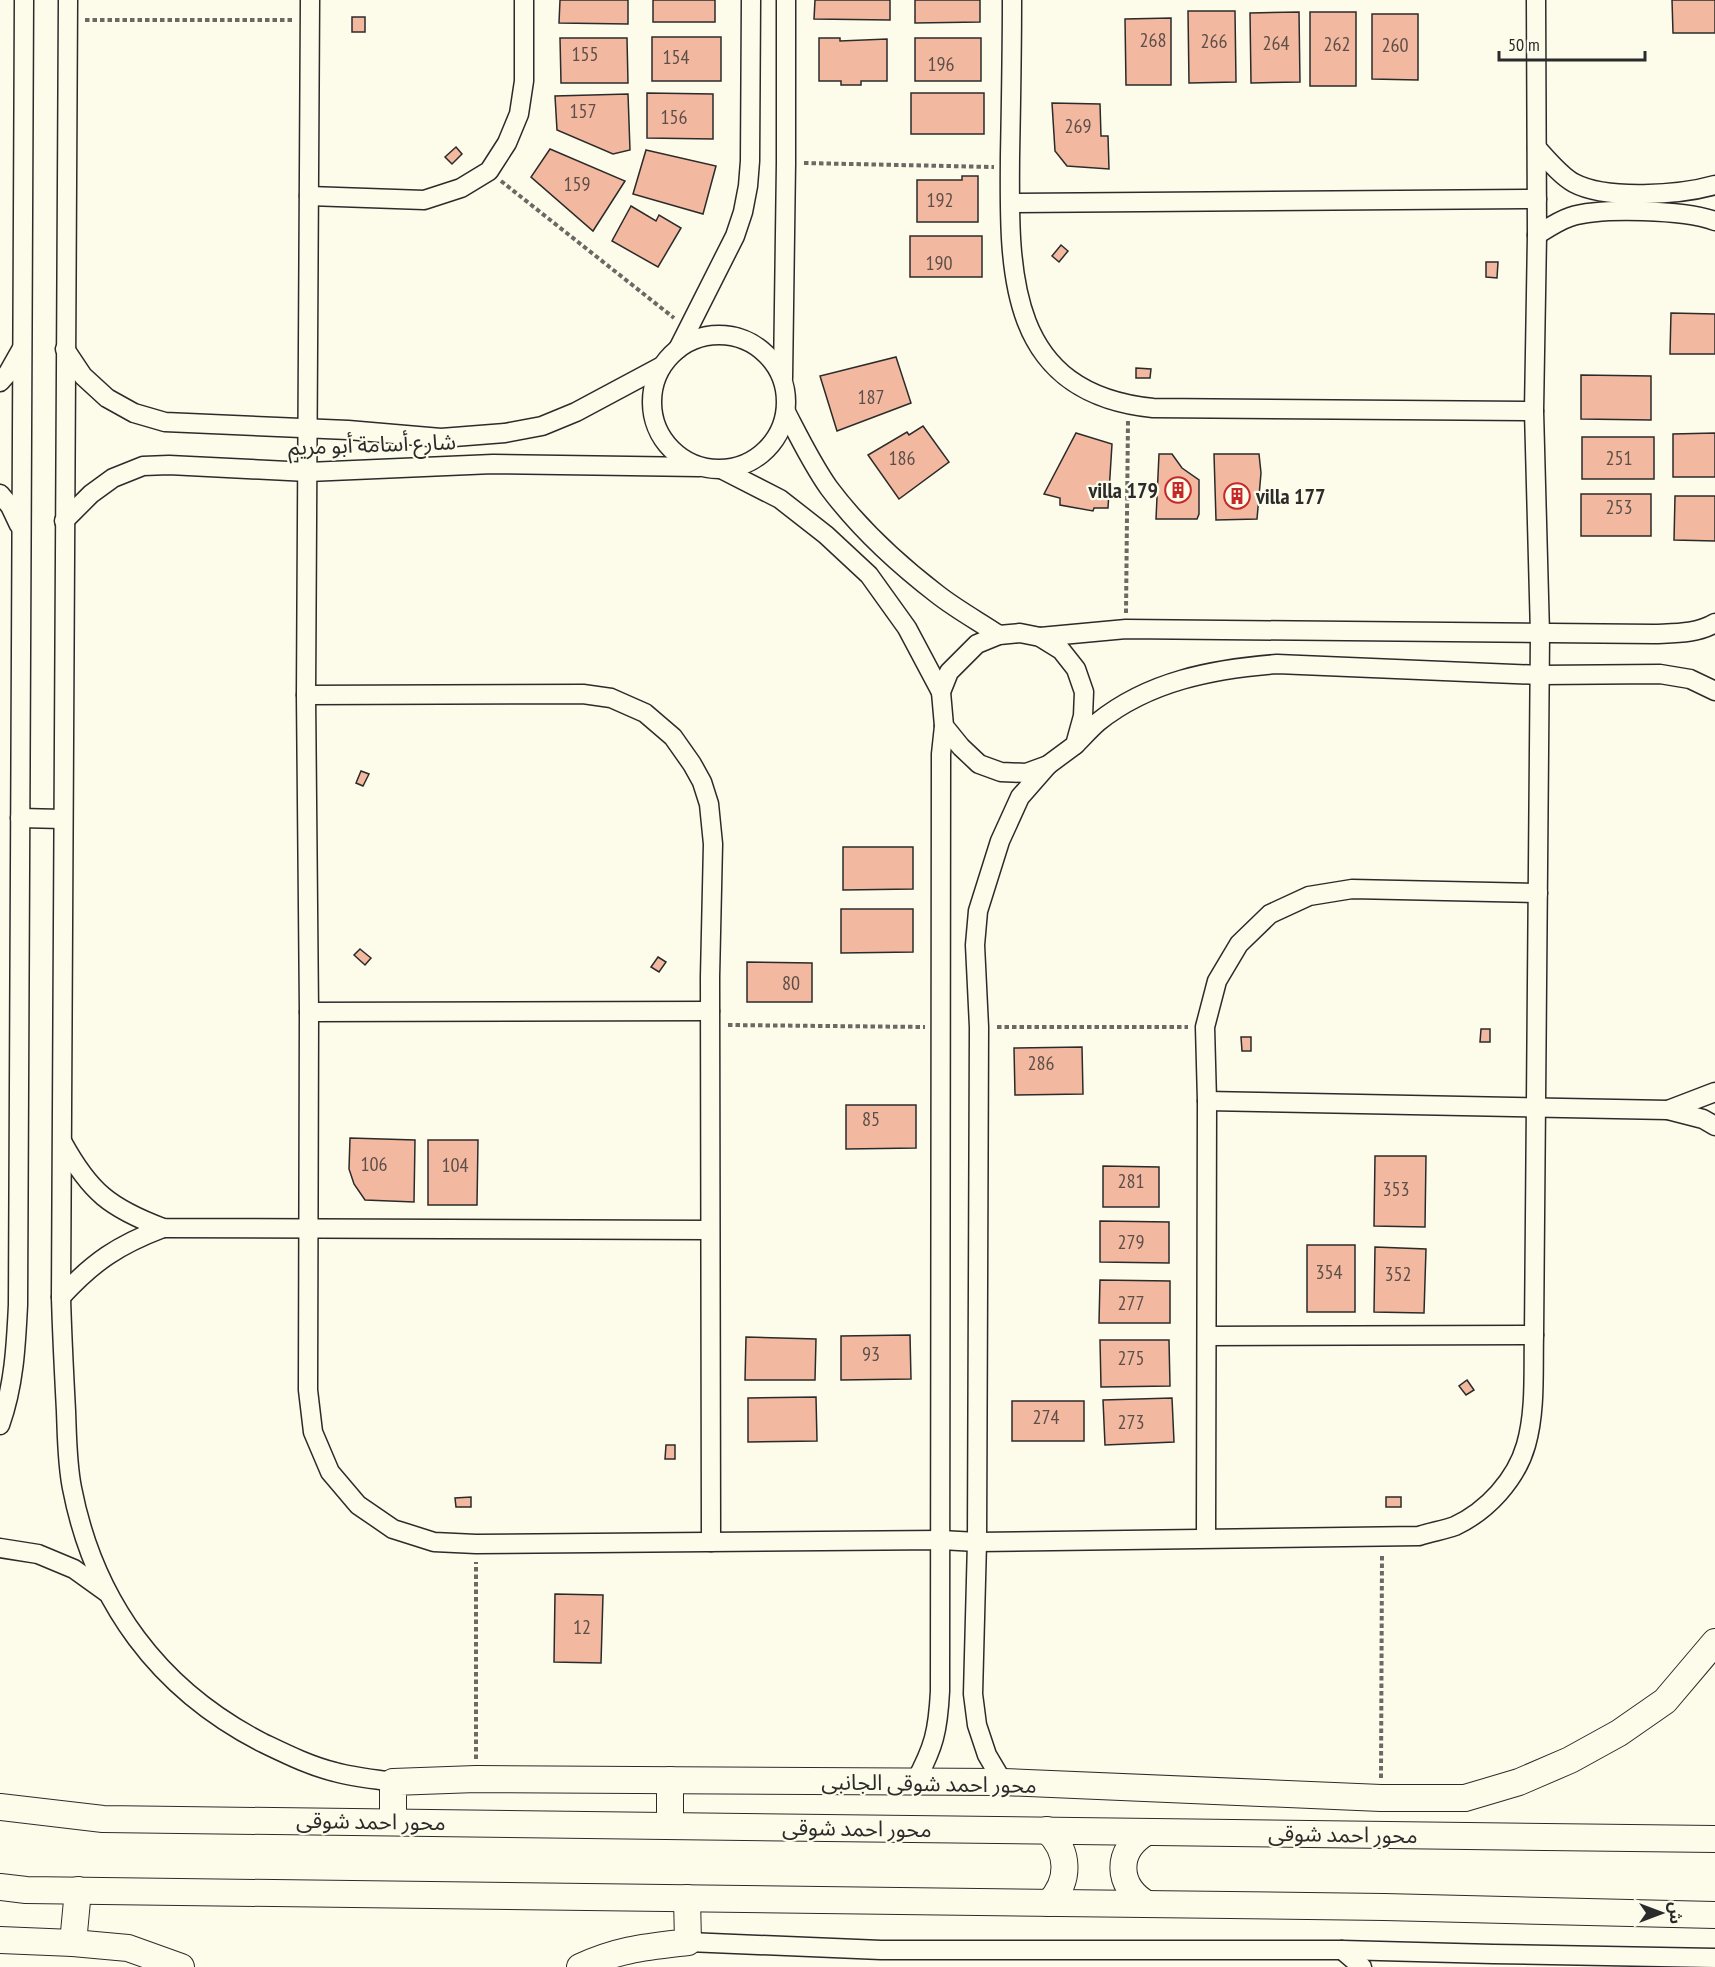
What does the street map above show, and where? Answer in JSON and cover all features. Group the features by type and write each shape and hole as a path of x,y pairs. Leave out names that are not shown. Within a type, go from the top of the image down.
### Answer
{"main road":[{"name":"محور احمد شوقى الجانبى","path":"393,1782 476,1779 1003,1782 1381,1798 1466,1798 1519,1782 1570,1760 1619,1733 1665,1701 1715,1642"},
{"path":"670,1780 670,1826"},
{"path":"393,1782 393,1821"},
{"path":"1464,1835 1466,1798"},
{"name":"محور احمد شوقى","path":"0,1807 103,1818 1715,1839"},
{"path":"1047,1830 1059,1844 1065,1862 1060,1889 1049,1903"},
{"path":"1147,1832 1131,1844 1126,1853 1124,1873 1131,1892 1147,1904"},
{"path":"0,1887 26,1890 1384,1907 1715,1915"},
{"path":"73,1943 78,1890"},
{"path":"580,1967 626,1949 688,1942 687,1898"},
{"path":"0,1940 128,1948 181,1967"}],"street":[{"path":"0,1425 6,1410 16,1358 18,1305 24,0"},
{"path":"68,0 61,1297 66,1430 71,1486 85,1540 106,1592 146,1652 187,1694 233,1727 284,1753 335,1772 393,1782"},
{"path":"310,0 306,694 309,1012 308,1390 313,1432 330,1472 358,1505 393,1529 434,1542 476,1544 941,1540 977,1542 1419,1536 1454,1526 1486,1506 1510,1479 1526,1446 1532,1409 1534,1335 1540,675 1534,411 1537,235 1536,0"},
{"path":"309,196 424,200 460,188 489,171 507,143 519,114 524,81 524,0"},
{"path":"751,0 750,160 743,212 731,245 688,330 678,349 662,366 653,389 653,414 662,437 677,455 699,467 723,470 746,465 765,452 779,434 786,412 783,380 786,0"},
{"path":"1012,0 1011,241 1016,287 1035,340 1046,356 1072,381 1097,394 1128,405 1153,408 1534,411"},
{"path":"1537,148 1573,183 1602,192 1634,194 1700,190 1715,185"},
{"path":"1011,203 1537,199"},
{"path":"1537,235 1560,220 1588,213 1629,210 1715,221"},
{"path":"678,349 696,339 717,335 738,337 758,347 773,361 783,380"},
{"path":"0,382 22,349"},
{"name":"شارع أسامة أبو مريم","path":"65,350 83,376 106,398 134,413 165,422 348,430 441,438 505,433 542,426 568,416 662,366"},
{"path":"786,412 816,468 850,514 891,556 938,595 999,635"},
{"name":"شارع أسامة أبو مريم","path":"64,521 91,494 113,478 143,466 169,465 308,472 493,464 699,467"},
{"path":"723,470 780,500 826,535 870,575 907,628 941,692 944,726 941,754 939,1723 930,1754 915,1782"},
{"path":"0,494 10,506 21,530"},
{"path":"941,692 949,672 977,644 999,635 1020,633 1040,637 1126,629 1665,634 1689,632 1715,623"},
{"path":"1040,637 1061,650 1066,656 1076,669 1084,692 1083,716 1075,745"},
{"path":"1003,1782 987,1755 977,1725 973,1694 977,1542 978,1027 975,945 978,911 1000,841 1020,797 1048,765 1075,745 1098,722 1134,699 1167,684 1216,670 1277,664 1540,675 1660,674 1690,679 1715,691"},
{"path":"306,694 583,694 611,699 645,713 673,737 702,782 709,804 713,844 709,1230 711,1542"},
{"path":"944,726 979,764 1002,772 1026,772 1048,765"},
{"path":"21,818 63,819"},
{"path":"1206,1538 1207,1101 1205,1027 1217,981 1239,944 1270,914 1309,896 1352,889 1538,893"},
{"path":"309,1012 710,1018"},
{"path":"1668,1110 1715,1092"},
{"path":"1207,1101 1668,1110 1703,1119 1715,1126"},
{"path":"61,1139 78,1170 101,1196 130,1216 163,1228 709,1230"},
{"path":"61,1297 82,1274 106,1255 133,1239 163,1228"},
{"path":"1207,1336 1534,1335"},
{"path":"0,1548 38,1554 74,1569 106,1592"},
{"path":"688,1942 881,1950 1342,1950 1715,1958"},
{"path":"1342,1950 1362,1967"},
{"path":"1433,1967 1445,1953"}],"path":[{"path":"67,20 310,20"},
{"path":"786,163 1010,167"},
{"path":"489,171 688,330"},
{"path":"1126,629 1128,405"},
{"path":"710,1018 941,1028"},
{"path":"978,1027 1205,1027"},
{"path":"1381,1798 1382,1536"},
{"path":"476,1544 476,1779"}],"building":[{"path":"560,0 628,0 628,24 559,23"},
{"path":"653,0 715,0 715,22 653,22"},
{"path":"815,0 890,0 890,20 814,19"},
{"path":"915,0 980,0 980,22 915,23"},
{"path":"1672,0 1715,0 1715,33 1673,33"},
{"path":"1188,11 1235,11 1236,82 1189,83"},
{"path":"1299,12 1300,82 1251,83 1250,13"},
{"path":"1310,12 1356,12 1356,86 1310,86"},
{"path":"1372,14 1418,14 1418,80 1372,79"},
{"path":"352,17 365,17 365,32 352,32"},
{"path":"1171,18 1171,85 1126,85 1125,19"},
{"path":"652,37 721,37 721,81 652,81"},
{"path":"560,38 627,38 628,83 561,83"},
{"path":"819,38 840,38 840,41 887,39 887,81 861,81 861,85 841,85 841,81 819,81"},
{"path":"915,38 981,38 981,81 915,81"},
{"path":"647,93 713,94 713,139 647,138"},
{"path":"911,93 984,93 984,134 911,134"},
{"path":"628,94 630,150 613,154 557,130 555,96"},
{"path":"1052,103 1100,104 1101,136 1108,136 1109,169 1067,166 1055,151"},
{"path":"456,147 462,154 452,164 445,157"},
{"path":"550,149 625,181 593,231 531,177"},
{"path":"646,150 716,166 703,214 633,194"},
{"path":"962,176 978,176 978,222 917,222 917,180 962,180"},
{"path":"631,206 656,221 659,215 681,228 658,267 612,241"},
{"path":"910,236 982,236 982,277 910,277"},
{"path":"1061,245 1068,251 1059,262 1052,256"},
{"path":"1486,262 1498,262 1497,278 1486,277"},
{"path":"1671,313 1715,314 1715,354 1670,354"},
{"path":"896,357 911,403 837,431 820,376"},
{"path":"1136,368 1151,369 1150,378 1136,378"},
{"path":"1581,375 1651,376 1651,420 1581,419"},
{"path":"923,426 949,462 899,499 868,455 907,432 909,435"},
{"path":"1076,433 1112,444 1108,508 1094,508 1093,511 1060,505 1060,498 1044,494"},
{"path":"1715,433 1715,477 1673,477 1673,434"},
{"path":"1582,437 1654,437 1654,479 1582,479"},
{"name":"villa 179","path":"1159,454 1172,454 1182,468 1199,480 1197,519 1156,519"},
{"name":"villa 177","path":"1214,454 1259,454 1261,473 1257,519 1216,520"},
{"path":"1581,494 1651,494 1651,536 1581,536"},
{"path":"1675,496 1715,496 1715,541 1674,540"},
{"path":"361,771 369,774 363,786 356,783"},
{"path":"843,847 913,847 913,889 843,890"},
{"path":"841,909 913,909 913,952 841,953"},
{"path":"360,949 371,958 365,965 354,955"},
{"path":"658,957 666,962 659,972 651,967"},
{"path":"747,962 812,963 812,1002 747,1002"},
{"path":"1481,1029 1490,1029 1490,1042 1480,1042"},
{"path":"1241,1037 1251,1037 1251,1051 1242,1051"},
{"path":"1082,1047 1083,1094 1015,1095 1014,1048"},
{"path":"846,1105 916,1105 916,1148 846,1149"},
{"path":"350,1138 415,1140 414,1202 365,1200 354,1184 349,1169"},
{"path":"428,1140 478,1140 477,1205 428,1205"},
{"path":"1375,1156 1426,1156 1425,1227 1374,1226"},
{"path":"1103,1166 1159,1167 1159,1207 1103,1207"},
{"path":"1100,1221 1169,1222 1169,1263 1100,1262"},
{"path":"1307,1245 1355,1245 1355,1312 1307,1312"},
{"path":"1375,1247 1426,1249 1424,1313 1374,1312"},
{"path":"1100,1280 1170,1281 1170,1323 1099,1323"},
{"path":"910,1335 911,1379 841,1380 841,1336"},
{"path":"746,1337 816,1339 815,1380 745,1380"},
{"path":"1100,1340 1169,1340 1170,1386 1101,1387"},
{"path":"1467,1380 1474,1390 1466,1395 1459,1386"},
{"path":"816,1397 817,1441 748,1442 748,1398"},
{"path":"1172,1398 1174,1442 1105,1445 1103,1400"},
{"path":"1012,1401 1084,1401 1084,1441 1012,1441"},
{"path":"666,1445 675,1445 675,1459 665,1459"},
{"path":"471,1497 471,1507 456,1507 455,1498"},
{"path":"1386,1497 1401,1497 1401,1507 1386,1507"},
{"path":"555,1594 603,1595 601,1663 554,1662"}],"place":[{"name":"villa 179","path":"1178,490"},
{"name":"villa 177","path":"1237,496"}]}
